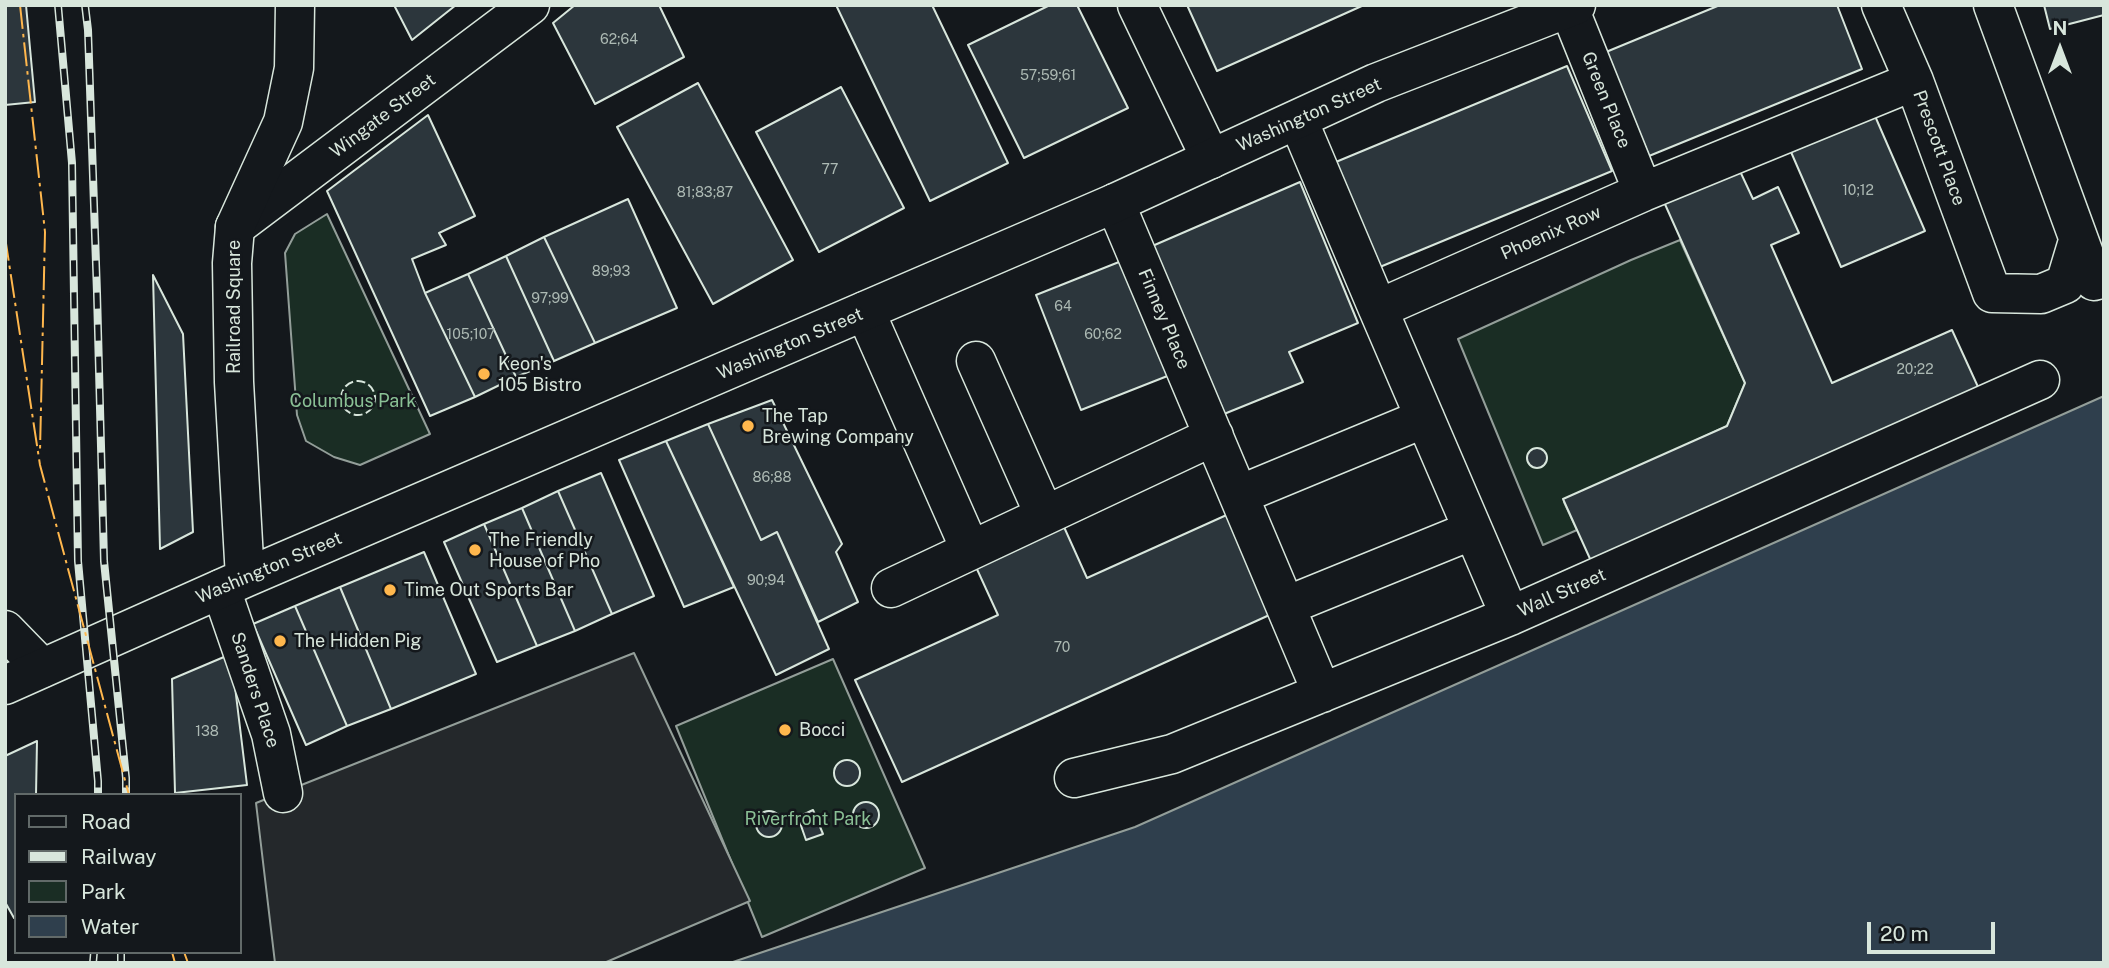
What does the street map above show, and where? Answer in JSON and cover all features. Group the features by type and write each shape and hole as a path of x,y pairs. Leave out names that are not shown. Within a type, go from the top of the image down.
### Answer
{"main road":[{"name":"Railroad Square","path":"233,584 232,263 235,227 283,122 294,68 295,5"},
{"name":"Wingate Street","path":"235,227 530,5"},
{"path":"1137,5 1211,159"},
{"name":"Prescott Place","path":"1881,5 1914,81 1992,293 2041,294 2065,284 2078,241"},
{"path":"1993,5 2094,281 2104,276"},
{"name":"Washington Street","path":"5,685 1115,203 1376,83 1573,7"},
{"name":"Green Place","path":"1573,7 1643,192"},
{"name":"Phoenix Row","path":"1378,309 1643,192 1914,81"},
{"path":"1298,120 1510,616"},
{"name":"Finney Place","path":"1115,203 1322,693"},
{"path":"865,311 970,549"},
{"path":"976,361 1044,514"},
{"name":"Wall Street","path":"1074,779 1172,754 1510,616 2040,380"},
{"path":"1239,495 1425,418"},
{"path":"891,588 1214,436"},
{"path":"1286,606 1473,530"},
{"name":"Sanders Place","path":"233,584 283,793"},
{"path":"5,630 42,668"}],"green space":[{"name":"Columbus Park","path":"327,214 430,434 360,465 334,457 306,441 297,415 285,253 295,234"},
{"path":"1680,240 1745,383 1727,426 1564,502 1577,530 1543,545 1458,339"},
{"name":"Riverfront Park","path":"833,659 925,868 762,937 676,726"}],"shaded area":[{"path":"634,653 750,901 604,963 275,963 256,803"}],"water":[{"path":"2104,396 2104,963 730,963 1135,827"}],"building":[{"path":"5,5 26,5 35,102 5,105"},
{"path":"394,5 456,5 412,40"},
{"path":"575,5 659,5 684,57 595,104 553,23"},
{"path":"836,5 932,5 1008,163 930,201"},
{"path":"1050,5 1077,5 1128,108 1024,158 968,45"},
{"path":"1187,5 1364,5 1217,71"},
{"path":"1720,5 1837,5 1862,69 1649,156 1606,52"},
{"path":"2044,5 2104,5 2104,15 2050,29"},
{"path":"1567,66 1612,171 1375,269 1331,164"},
{"path":"698,83 793,260 713,304 617,127"},
{"path":"841,87 904,208 819,252 756,132"},
{"path":"428,115 475,216 439,233 446,245 412,259 425,293 475,397 430,416 327,191"},
{"path":"1875,116 1925,231 1841,267 1791,152"},
{"path":"1739,169 1753,199 1778,187 1799,233 1771,245 1832,383 1952,330 1984,400 1596,572 1563,499 1727,426 1745,383 1664,202"},
{"path":"1300,182 1358,323 1289,352 1303,382 1219,416 1150,247"},
{"path":"628,199 677,308 595,343 544,237"},
{"path":"544,237 595,343 554,361 506,256"},
{"path":"506,256 554,361 516,377 468,274"},
{"path":"1124,260 1170,375 1081,410 1036,295"},
{"path":"468,274 516,377 475,397 425,293"},
{"path":"153,275 183,334 193,532 160,549"},
{"path":"772,400 842,544 836,552 858,602 818,622 777,532 761,540 708,424"},
{"path":"708,424 761,540 777,532 829,649 776,675 666,441"},
{"path":"666,441 734,587 684,607 619,460"},
{"path":"1533,448 1541,448 1547,458 1541,468 1533,468 1527,462 1527,454"},
{"path":"601,473 654,596 612,614 558,491"},
{"path":"558,491 612,614 575,631 522,508"},
{"path":"522,508 575,631 537,646 484,524"},
{"path":"1231,513 1276,612 902,782 855,680 998,615 976,567 1064,527 1087,578"},
{"path":"484,524 537,646 497,662 444,542"},
{"path":"424,552 476,674 391,709 340,587"},
{"path":"340,587 391,709 347,726 295,606"},
{"path":"295,606 347,726 306,745 253,624"},
{"path":"231,654 247,785 175,793 172,679"},
{"path":"37,741 36,793 14,793 14,918 5,902 5,756"},
{"path":"847,760 856,764 860,773 856,782 847,786 838,782 834,773 838,764"},
{"path":"866,802 875,806 879,815 875,824 866,828 857,824 853,815 857,806"},
{"path":"813,810 823,834 806,840 798,817"},
{"path":"769,811 778,815 782,824 778,833 769,837 760,833 756,824 760,815"}],"railway":[{"path":"58,5 72,163 78,561 98,793"},
{"path":"85,5 97,293 104,561 126,793"},
{"path":"93,963 94,954"},
{"path":"121,954 121,963"}],"fence":[{"path":"358,381 370,386 375,398 370,410 358,415 346,410 341,398 346,386 358,381"}],"power":[{"path":"20,5 45,232 40,451"},
{"path":"5,237 40,465 128,793"},
{"path":"173,954 175,963"},
{"path":"185,954 188,963"}],"place":[{"name":"Keon's 105 Bistro","path":"484,374"},
{"name":"The Tap Brewing Company","path":"748,426"},
{"name":"The Friendly House of Pho","path":"475,550"},
{"name":"Time Out Sports Bar","path":"390,590"},
{"name":"The Hidden Pig","path":"280,641"},
{"name":"Bocci","path":"785,730"}]}
